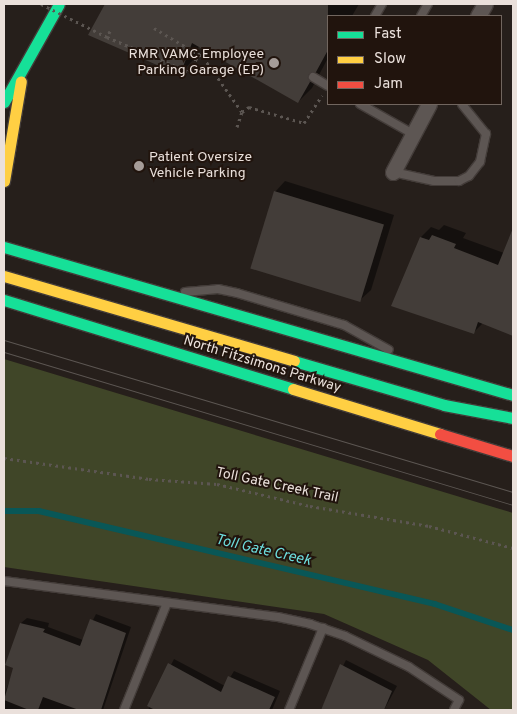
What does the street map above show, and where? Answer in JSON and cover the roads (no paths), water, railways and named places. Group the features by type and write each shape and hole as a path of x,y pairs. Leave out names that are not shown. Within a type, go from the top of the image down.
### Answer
{"main road":[{"path":"4,102 22,75 59,4"},
{"path":"4,181 22,75"},
{"path":"4,247 513,395"},
{"path":"4,276 444,405 513,418"},
{"name":"North Fitzsimons Parkway","path":"4,300 513,456"}],"street":[{"path":"479,15 485,4"},
{"path":"393,172 428,105"}],"lane":[{"path":"376,15 382,4"},
{"path":"422,15 428,4"},
{"path":"313,77 327,85"},
{"path":"362,105 413,134"},
{"path":"393,172 434,180 458,180 469,176 480,162 486,134 463,105"},
{"path":"165,294 218,289 254,298 344,325 414,366"},
{"path":"5,584 278,617 323,628 380,651 431,680 459,700 454,710"},
{"path":"124,710 166,602"},
{"path":"288,710 323,628"}],"waterway":[{"name":"Toll Gate Creek","path":"4,511 39,511 435,604 513,630"}],"tram line":[{"path":"4,340 513,492"},
{"path":"4,352 513,505"}],"place":[{"name":"RMR VAMC Employee Parking Garage (EP)","path":"274,63"},
{"name":"Patient Oversize Vehicle Parking","path":"139,166"}]}
